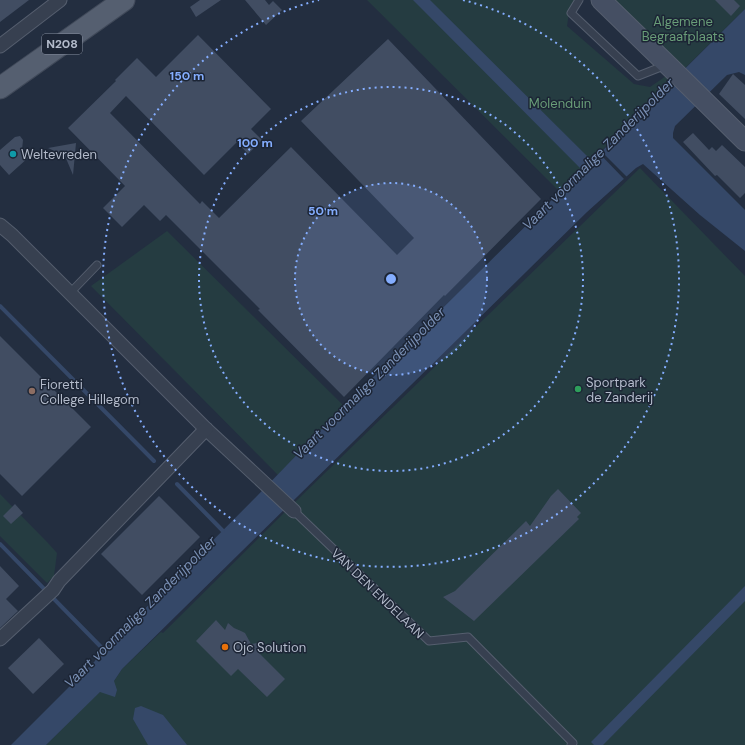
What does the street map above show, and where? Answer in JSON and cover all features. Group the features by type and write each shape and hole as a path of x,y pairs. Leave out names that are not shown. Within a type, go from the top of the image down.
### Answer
{"main road":[{"name":"N208","path":"0,77 110,0"},
{"name":"N208","path":"0,88 124,0"},
{"path":"600,0 672,68 745,141"}],"street":[{"path":"0,46 60,0"},
{"name":"VAN DEN ENDELAAN","path":"0,225 12,235 206,429 294,511"},
{"path":"0,639 53,590 206,429"}],"lane":[{"path":"579,0 571,13 638,76 672,68"},
{"path":"70,293 97,264"},
{"name":"VAN DEN ENDELAAN","path":"294,511 429,641 468,637 573,743 571,745"}],"green space":[{"name":"Molenduin","path":"367,0 576,0 569,13 567,26 634,84 650,87 666,76 672,81 560,192"},
{"name":"Algemene Begraafplaats","path":"615,0 745,0 745,9 684,69"},
{"name":"Sportpark de Zanderij","path":"640,168 745,276 745,745 46,745 96,695 114,681 122,669 161,632 163,633 294,503"},
{"path":"167,231 344,406 278,475 91,286"},
{"path":"0,494 57,553 54,576 47,583 0,536"}],"water":[{"name":"Vaart voormalige Zanderijpolder","path":"413,0 430,0 589,158 593,160 745,9 745,75 739,72 727,75 675,126 673,138 745,210 745,251 700,215 643,164 636,168 587,212 122,669 114,681 117,690 115,697 100,692 46,745 11,745 344,406 580,172 581,169"},
{"path":"745,586 745,601 603,745 594,745 591,742"},
{"path":"141,706 163,715 187,745 148,745 133,719 135,708"}],"pier":[{"path":"600,150 628,178 625,180 598,152"}],"building":[{"path":"0,0 29,0 0,22"},
{"path":"200,0 221,0 196,17 190,7"},
{"path":"245,0 265,0 269,5 273,1 282,10 266,25"},
{"path":"715,0 734,0 740,6 731,16"},
{"path":"198,35 271,109 251,129 262,140 248,154 237,142 204,175 126,96 110,113 200,204 202,201 219,218 291,147 397,255 414,238 301,121 388,39 541,199 344,397 258,310 260,309 166,215 160,221 144,205 122,227 103,208 125,186 68,128 137,58 156,77"},
{"path":"733,74 745,85 745,119 719,94"},
{"path":"693,133 709,150 712,147 716,151 722,145 745,167 745,193 740,198 717,175 715,176 683,142"},
{"name":"Weltevreden","path":"20,136 23,140 22,150 29,157 9,175 0,165 0,150 15,137"},
{"path":"76,143 73,175 65,156 48,148"},
{"path":"0,336 91,427 22,496 0,474"},
{"path":"558,489 581,513 577,517 579,519 474,621 443,597 455,591 526,521 530,526 551,496"},
{"path":"159,496 200,537 142,595 101,554"},
{"path":"15,504 23,513 11,524 3,516"},
{"path":"0,566 19,586 6,599 18,611 0,628"},
{"path":"216,620 225,630 228,623 234,628 245,633 251,644 257,643 258,648 261,650 258,652 285,679 267,697 238,669 231,676 196,641"},
{"path":"39,638 64,664 33,694 8,668"}],"waterway":[{"path":"0,306 154,461"},
{"path":"177,484 223,531"},
{"name":"Vaart voormalige Zanderijpolder","path":"0,544 104,650"}],"place":[{"name":"Weltevreden","path":"13,154"},
{"name":"Sportpark de Zanderij","path":"578,389"},
{"name":"Fioretti College Hillegom","path":"32,391"},
{"name":"Ojc Solution","path":"225,647"}]}
